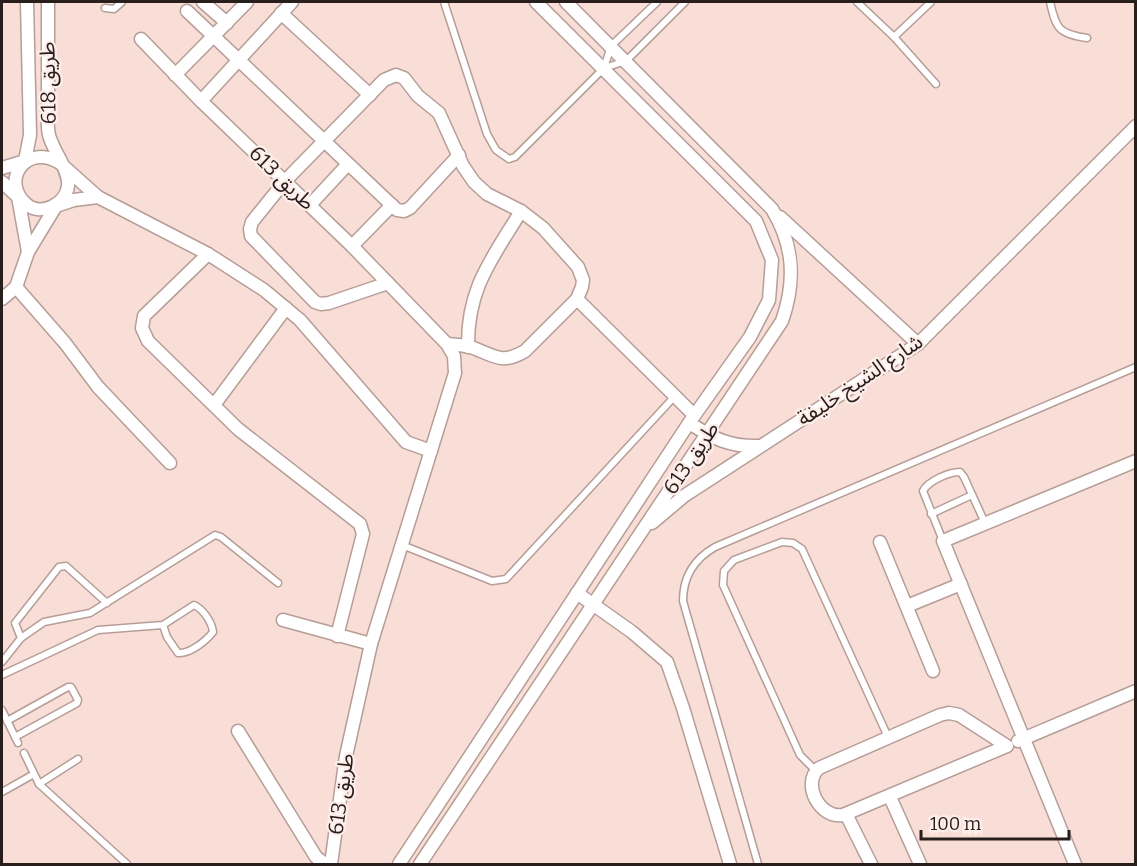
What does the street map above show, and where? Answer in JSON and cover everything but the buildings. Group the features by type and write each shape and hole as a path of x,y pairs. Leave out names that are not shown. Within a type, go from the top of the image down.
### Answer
{"street":[{"name":"طريق 618","path":"25,161 30,135 27,2"},
{"name":"طريق 618","path":"48,2 49,134 60,163"},
{"path":"203,2 227,23"},
{"path":"175,75 247,2"},
{"path":"201,101 292,2"},
{"name":"طريق 613","path":"399,864 692,419 750,337 769,300 772,260 756,220 536,2"},
{"name":"طريق 613","path":"420,864 782,321 789,301 791,261 783,228 772,208 566,2"},
{"path":"187,11 400,211 410,208 459,155"},
{"path":"282,13 370,94"},
{"name":"طريق 613","path":"141,39 201,101 352,246 447,344 454,356 455,373 371,644 346,756 331,864"},
{"path":"388,283 329,303 315,302 251,236 250,229 252,222 285,181 323,140 388,77 396,75 404,78 418,96 439,113 468,174 481,189 520,211 552,236 578,267 583,280 580,294 576,299 525,351 518,355 503,359 495,358 468,347 447,344"},
{"name":"شارع الشيخ خليفة","path":"641,532 684,496 918,344 1136,126"},
{"path":"2,168 33,157 43,156 60,163 98,197 208,254 264,290 300,320 406,442 431,451"},
{"path":"25,161 18,169 15,188 28,252"},
{"path":"2,299 16,287 28,252 56,206 67,193 68,177 60,163"},
{"path":"310,205 348,164"},
{"path":"2,182 28,206 35,209 42,210 74,200 98,197"},
{"path":"352,246 392,205"},
{"path":"772,208 918,344"},
{"path":"468,347 470,313 478,282 520,211"},
{"path":"208,254 144,316 142,328 148,341 238,429 360,525 363,534 337,636"},
{"path":"16,287 65,343 98,387 170,463"},
{"path":"576,299 675,396 706,434 732,445 761,446"},
{"path":"214,405 286,308"},
{"path":"1075,864 943,541 1136,460"},
{"path":"880,542 933,671"},
{"path":"907,606 961,584"},
{"path":"577,593 632,632 667,662 729,864"},
{"path":"283,620 371,644"},
{"path":"1007,746 959,715 949,713 816,771 812,783 818,804 831,815 846,814 890,797 1136,691"},
{"path":"238,730 316,857 325,864"},
{"path":"890,797 920,864"},
{"path":"846,814 871,864"}],"lane":[{"path":"105,8 114,9 122,2"},
{"path":"444,2 486,134 496,150 509,159 515,157 604,68 626,61 685,2"},
{"path":"604,68 611,46 657,2"},
{"path":"857,2 894,37 936,84"},
{"path":"894,37 931,2"},
{"path":"1050,2 1054,20 1060,30 1088,38"},
{"path":"759,864 683,601 687,576 696,562 715,548 1136,367"},
{"path":"402,545 492,581 506,579 675,396"},
{"path":"943,541 923,494 924,488 954,472 962,474 984,523"},
{"path":"931,514 972,495"},
{"path":"2,662 21,638 44,622 90,613 215,535 221,537 278,583"},
{"path":"816,771 800,755 723,585 724,571 734,560 782,542 793,543 802,549 889,738"},
{"path":"21,638 15,623 59,567 63,565 108,603"},
{"path":"2,675 98,630 163,626 194,605 213,626 213,632 207,639 184,654 178,653 167,637 163,626"},
{"path":"2,710 7,721 17,740 77,703 78,700 69,687 7,721"},
{"path":"24,753 39,784 127,864"},
{"path":"39,784 78,759"},
{"path":"2,792 34,774"}]}
